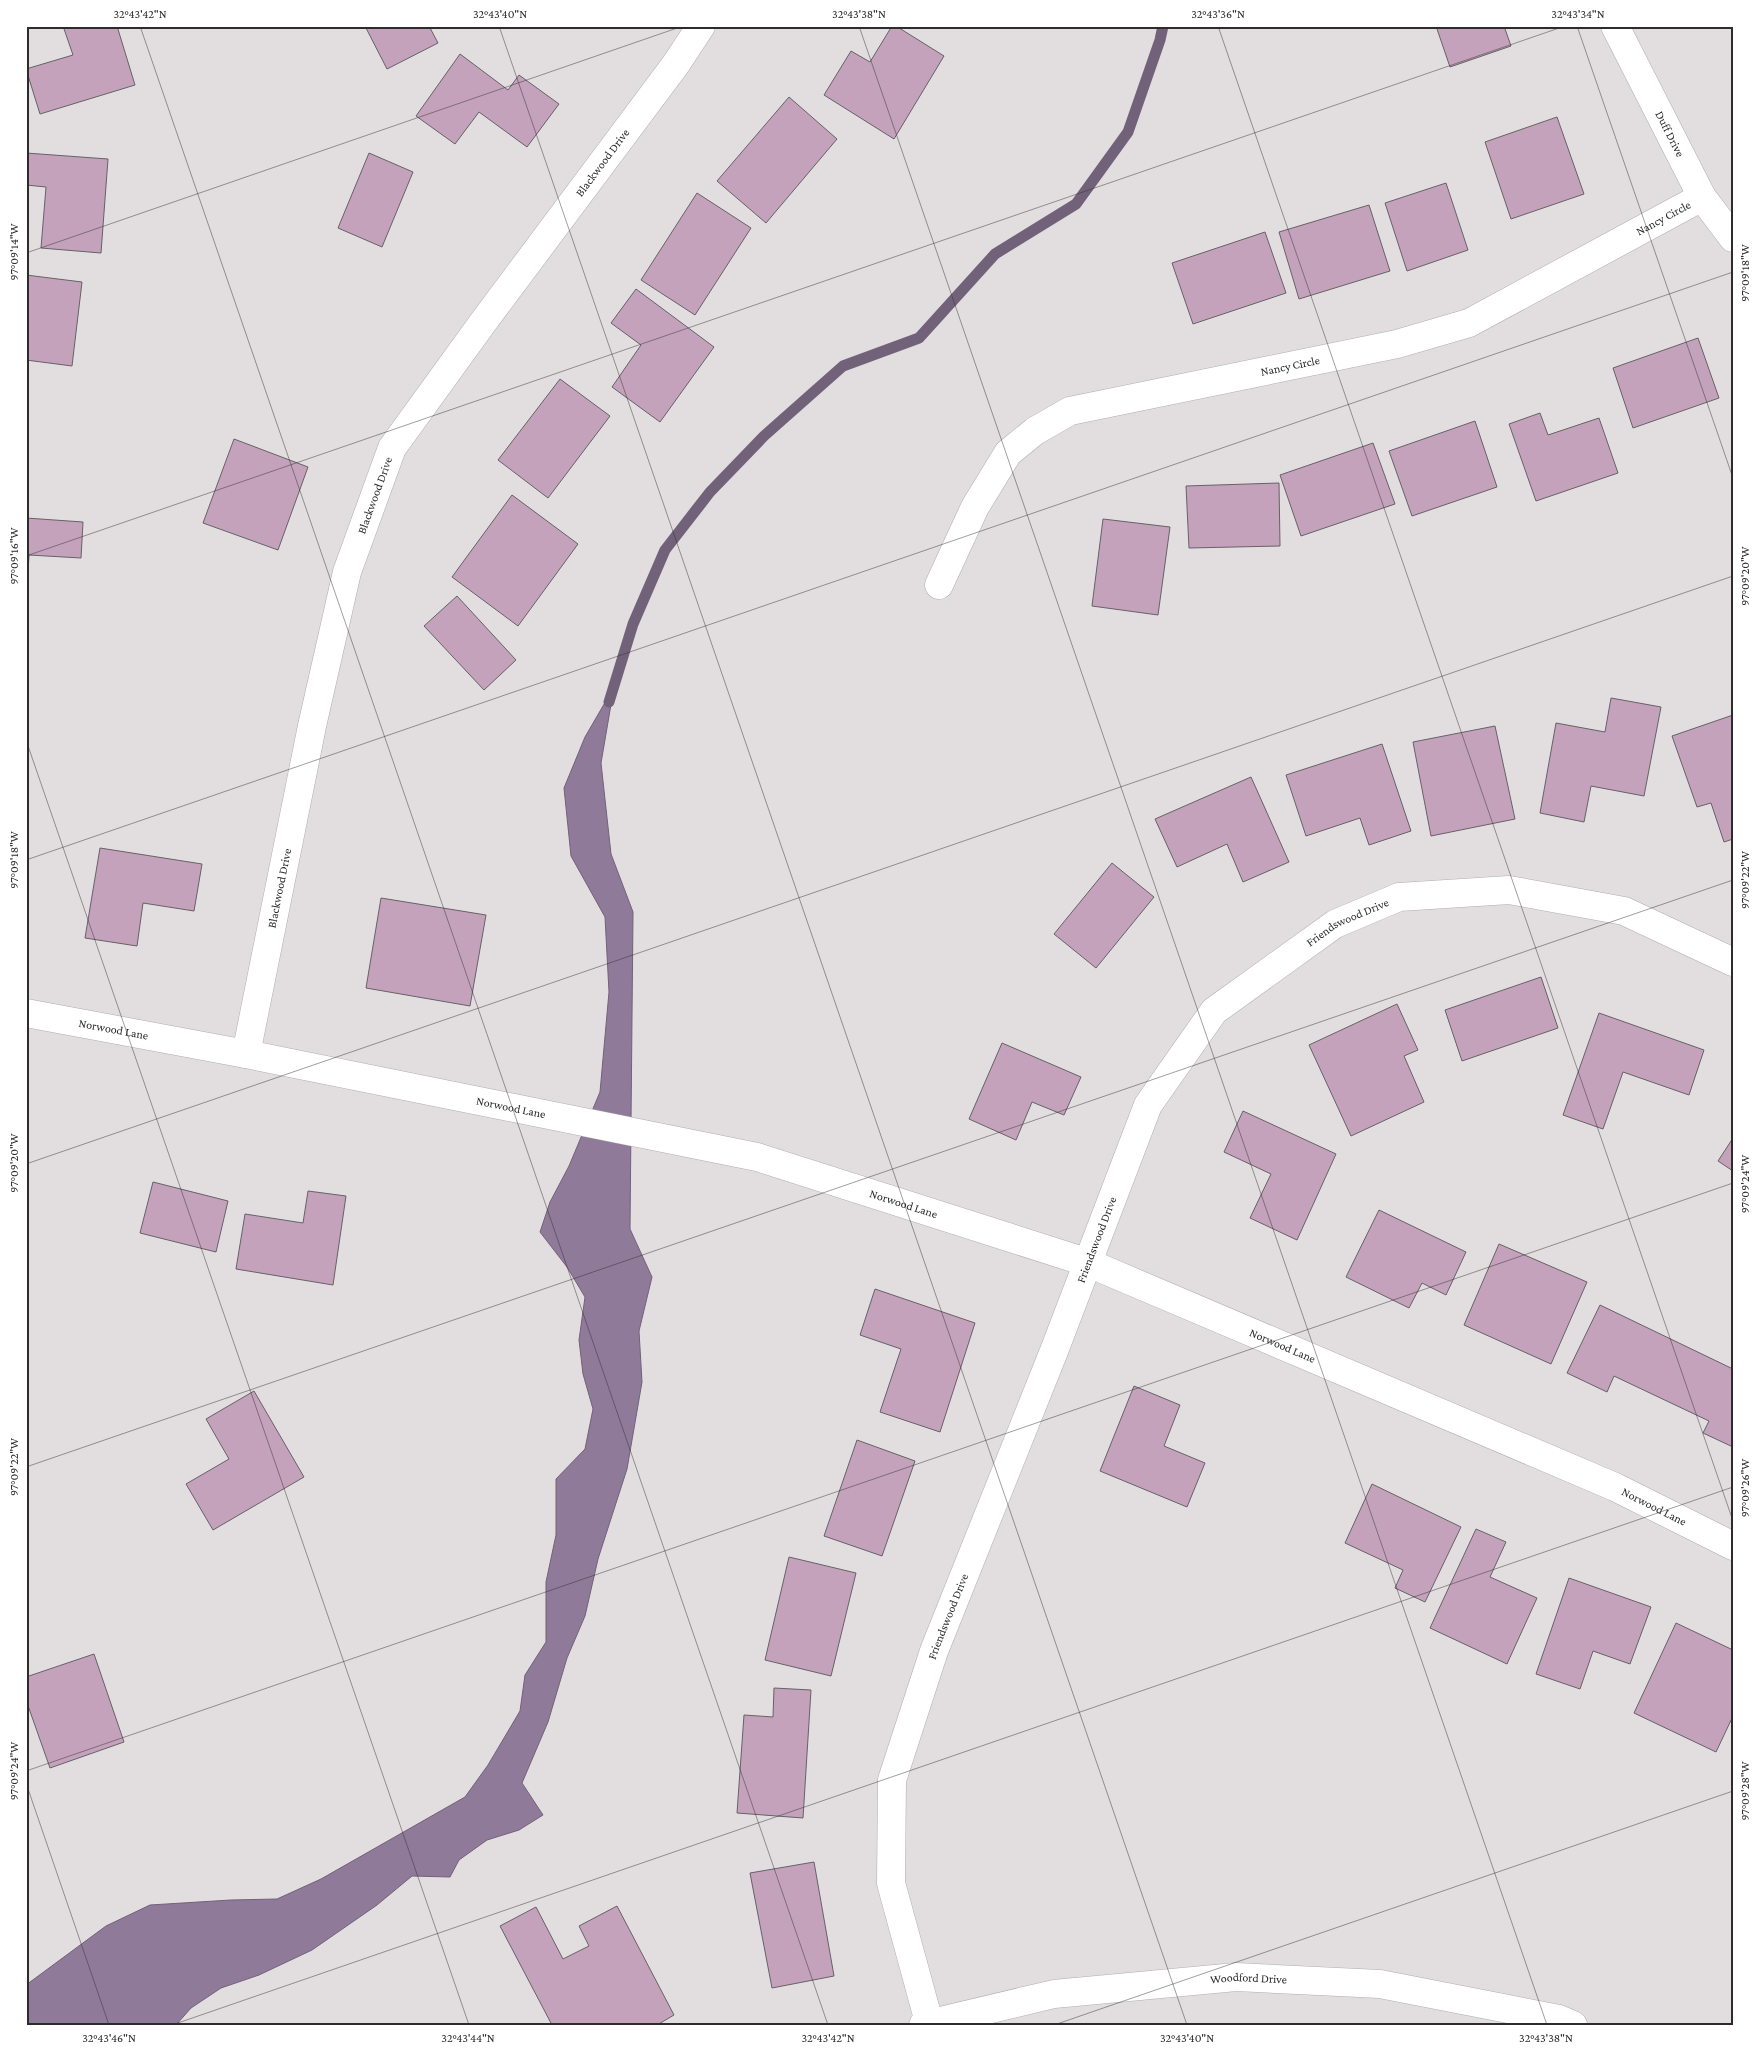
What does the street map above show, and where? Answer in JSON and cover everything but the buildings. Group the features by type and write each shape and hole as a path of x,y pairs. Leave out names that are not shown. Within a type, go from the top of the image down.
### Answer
{"street":[{"name":"Blackwood Drive","path":"246,1054 312,726 347,572 392,448 484,321 676,64 701,26"},
{"name":"Duff Drive","path":"1615,26 1702,197 1733,238"},
{"name":"Nancy Circle","path":"939,585 974,507 1008,453 1035,431 1070,411 1397,344 1469,323 1702,197"},
{"name":"Friendswood Drive","path":"926,2024 891,1883 892,1780 934,1651 1054,1351 1086,1262 1148,1105 1214,1012 1335,924 1399,897 1509,890 1624,911 1733,962"},
{"name":"Norwood Lane","path":"26,1013 246,1054 534,1114 757,1157 1086,1262 1615,1487 1733,1546"},
{"name":"Woodford Drive","path":"926,2024 1054,1994 1236,1977 1380,1984 1559,2019 1573,2025"}],"shaded area":[{"path":"614,687 601,763 611,854 633,912 630,1229 652,1277 639,1331 642,1382 627,1469 598,1559 585,1616 567,1658 548,1722 522,1783 543,1815 519,1830 487,1840 459,1860 450,1877 412,1876 377,1905 312,1950 259,1975 221,1988 191,2008 176,2025 26,2025 26,1985 106,1926 150,1905 277,1899 321,1879 465,1797 488,1765 520,1711 525,1675 546,1642 546,1582 556,1535 556,1479 585,1449 593,1409 583,1374 579,1340 585,1297 567,1267 540,1232 550,1202 569,1166 600,1092 609,992 605,917 571,856 564,788 585,737"}],"waterway":[{"path":"609,702 633,624 665,550 710,492 764,436 843,366 919,338 995,254 1076,204 1128,132 1160,40 1163,26"}]}
